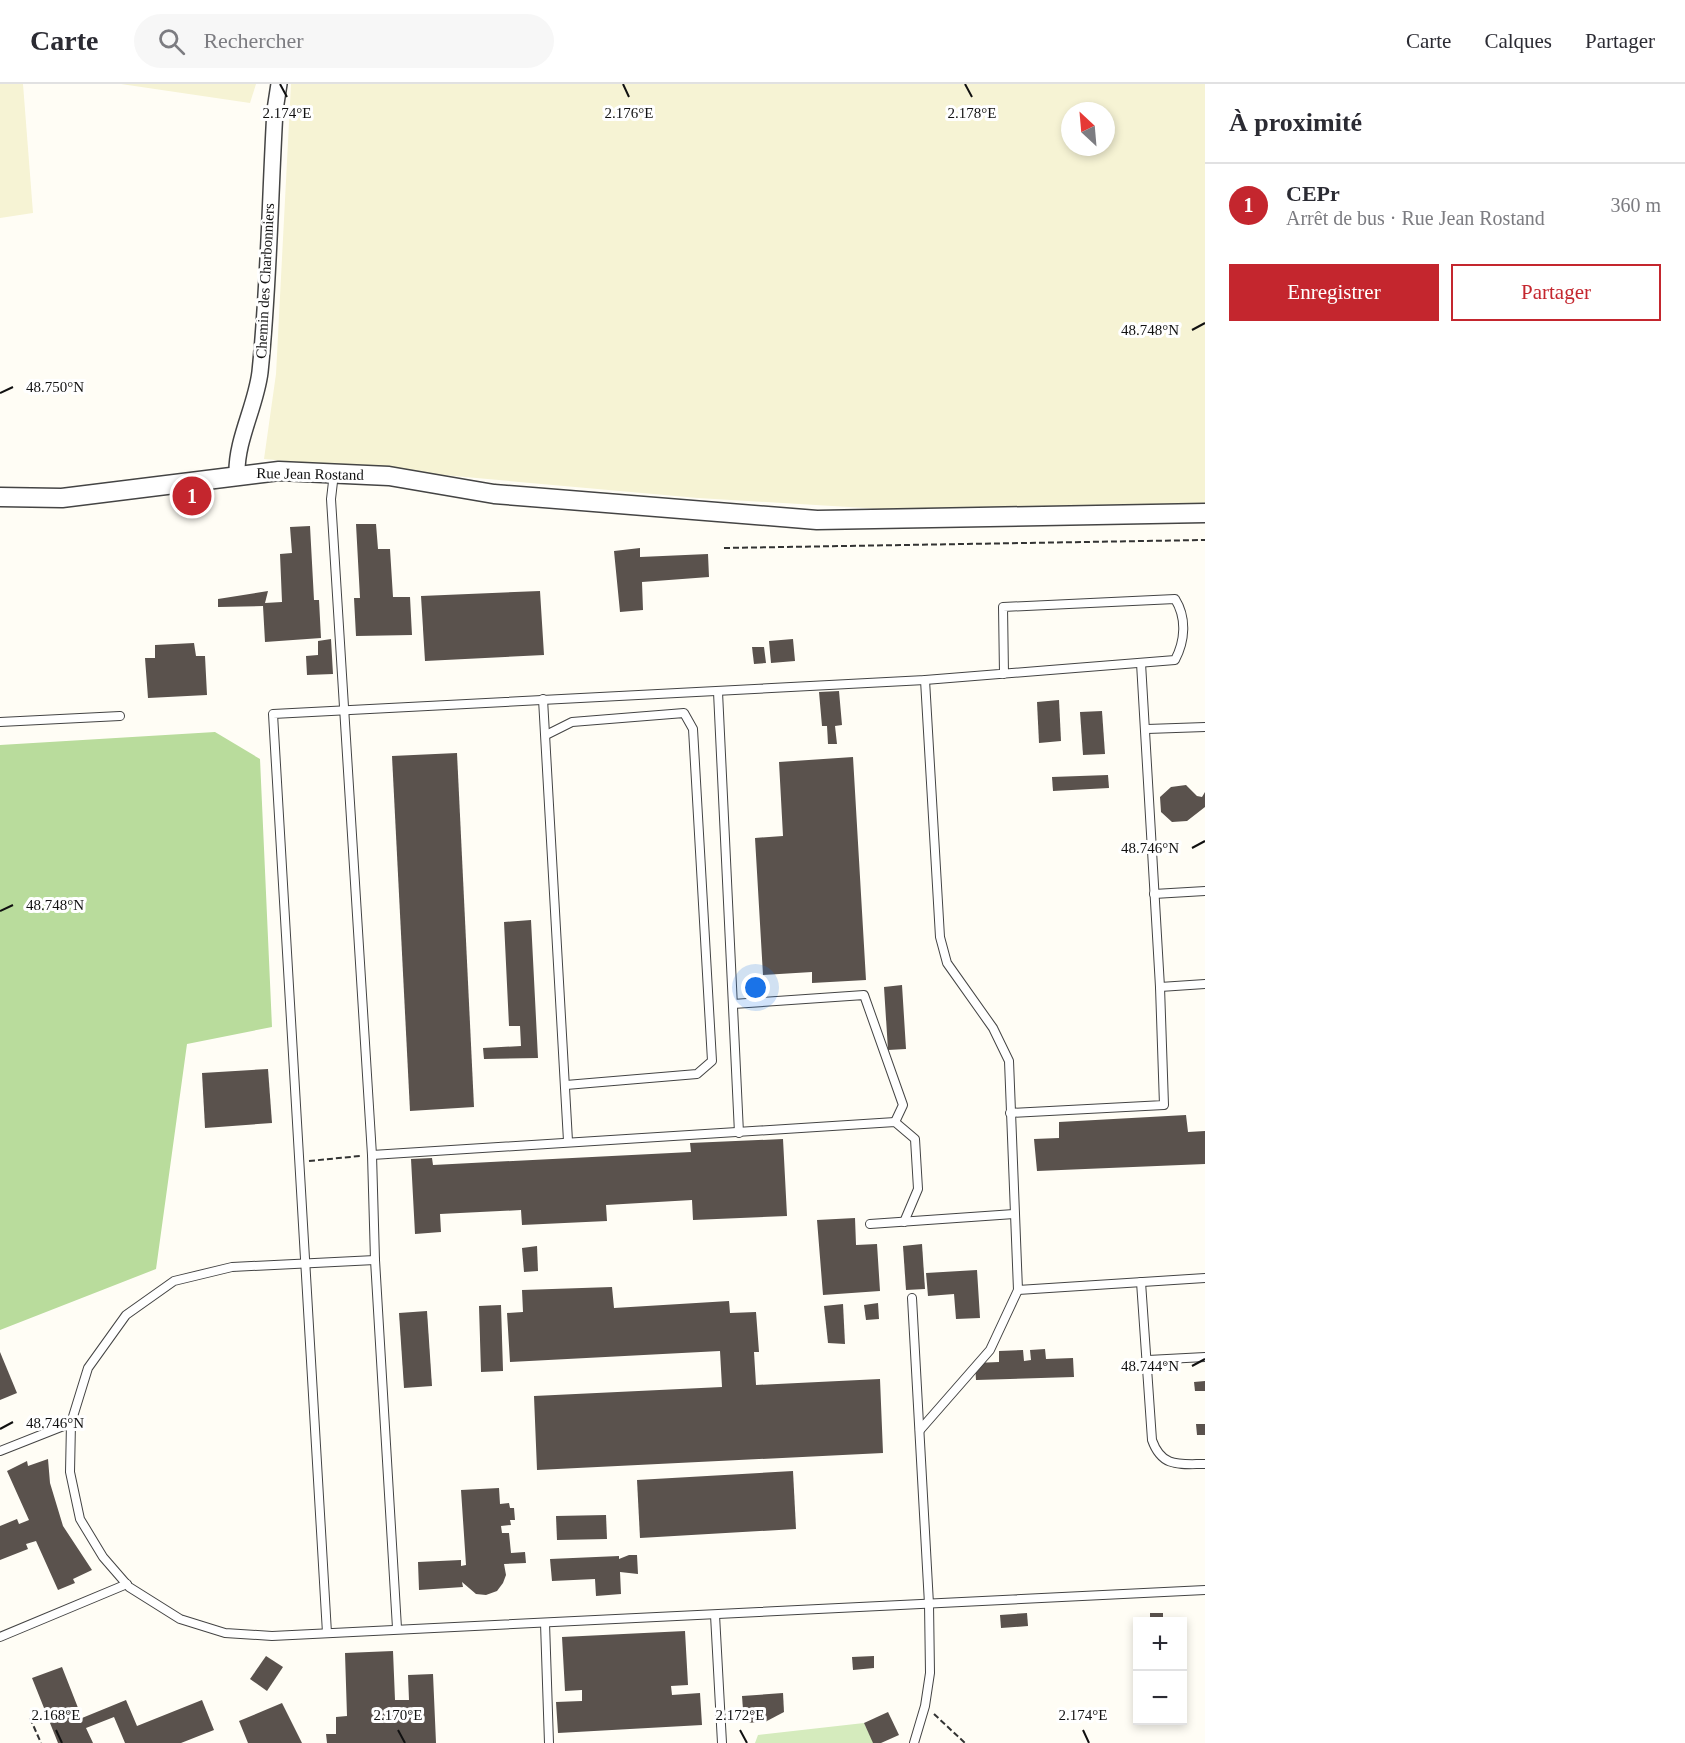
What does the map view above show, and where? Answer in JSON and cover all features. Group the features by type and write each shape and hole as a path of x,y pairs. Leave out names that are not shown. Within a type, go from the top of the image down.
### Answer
{"street":[{"name":"Chemin des Charbonniers","path":"237,474 236,459 247,429 260,374 274,110 279,84"},
{"name":"Rue Jean Rostand","path":"0,497 62,498 135,490 237,474 279,471 389,476 494,494 817,519 1205,513"}],"lane":[{"path":"334,473 331,499 372,1155 375,1260 397,1628"},
{"path":"327,1633 273,714 718,692 862,681 925,680 1004,674 1175,660 1183,645 1182,610 1175,599 1003,607 1004,674"},
{"path":"1010,1113 1164,1105 1147,729 1141,663"},
{"path":"920,1430 990,1350 1018,1290 1009,1061 993,1028 947,963 940,937 925,680"},
{"path":"718,692 739,1133"},
{"path":"543,699 568,1142"},
{"path":"546,735 572,722 684,713 693,729 712,1049 712,1061 697,1074 566,1085"},
{"path":"0,722 120,716"},
{"path":"1147,729 1205,726"},
{"path":"1154,894 1205,891"},
{"path":"1160,987 1205,984"},
{"path":"733,1004 864,996 903,1106 895,1122"},
{"path":"372,1155 895,1122 915,1139 918,1189 904,1222"},
{"path":"870,1224 1014,1214"},
{"path":"375,1260 232,1267 174,1281 126,1315 88,1368 71,1423 70,1472 80,1519 103,1557 127,1584 180,1619 225,1632 272,1636 397,1628 545,1623 1205,1590"},
{"path":"1018,1290 1205,1278"},
{"path":"1141,1282 1152,1440 1157,1454 1174,1464 1205,1464"},
{"path":"912,1298 929,1604 930,1673 925,1706 914,1743"},
{"path":"1148,1360 1205,1357"},
{"path":"0,1451 71,1423"},
{"path":"0,1637 127,1584"},
{"path":"715,1615 722,1743"},
{"path":"545,1623 549,1743"}],"path":[{"path":"724,548 1205,540"},
{"path":"299,1161 372,1155"},
{"path":"925,1706 965,1743"},
{"path":"30,1718 40,1743"}],"shaded area":[{"path":"0,84 23,84 33,213 0,218"},
{"path":"121,84 256,84 250,103"},
{"path":"291,84 1205,84 1205,504 882,509 698,498 264,459 276,374"}],"green space":[{"path":"215,732 260,759 272,1027 187,1044 156,1269 0,1330 0,745"},
{"path":"864,1723 874,1743 755,1743 758,1735"}],"building":[{"path":"356,524 376,524 378,549 390,549 393,597 410,597 412,635 356,636 354,598 360,598"},
{"path":"310,526 314,600 319,600 321,638 265,642 263,606 218,607 218,599 268,591 265,603 282,602 280,554 292,553 290,527"},
{"path":"640,548 640,557 708,554 709,577 642,582 643,610 620,612 614,551"},
{"path":"540,591 544,655 425,661 421,596"},
{"path":"331,639 333,674 307,675 306,656 318,655 318,641"},
{"path":"793,639 795,661 771,663 769,641"},
{"path":"194,643 196,656 205,656 207,695 148,698 145,658 155,658 155,645"},
{"path":"752,647 764,647 766,663 754,664"},
{"path":"839,691 842,725 835,726 837,744 828,744 827,726 822,726 819,692"},
{"path":"1059,700 1061,741 1039,743 1037,702"},
{"path":"1102,711 1105,754 1083,755 1080,712"},
{"path":"457,753 474,1107 410,1111 392,756"},
{"path":"853,757 866,980 812,983 812,972 763,975 755,838 783,836 779,762"},
{"path":"1108,775 1109,788 1053,791 1052,777"},
{"path":"1186,785 1197,796 1202,797 1205,792 1205,807 1187,821 1172,822 1161,812 1160,797 1171,787"},
{"path":"531,920 538,1058 484,1059 483,1048 521,1046 520,1026 509,1026 504,922"},
{"path":"902,985 906,1049 888,1050 884,987"},
{"path":"268,1069 272,1123 205,1128 202,1073"},
{"path":"1186,1115 1188,1132 1205,1131 1205,1164 1037,1171 1034,1139 1059,1138 1059,1122"},
{"path":"783,1139 787,1216 693,1220 692,1200 606,1205 607,1221 522,1225 521,1210 440,1214 441,1232 415,1234 411,1159 432,1158 433,1165 691,1152 690,1143"},
{"path":"855,1218 856,1245 877,1244 880,1291 823,1295 817,1220"},
{"path":"922,1244 925,1289 906,1290 903,1246"},
{"path":"537,1246 538,1271 524,1272 522,1248"},
{"path":"977,1270 980,1318 956,1319 954,1294 928,1296 926,1273"},
{"path":"612,1287 614,1308 729,1301 730,1313 756,1312 759,1352 754,1352 756,1385 880,1379 883,1453 537,1470 534,1396 722,1387 720,1351 510,1362 507,1313 523,1312 522,1290"},
{"path":"878,1303 879,1319 866,1320 864,1305"},
{"path":"843,1304 845,1344 828,1343 824,1306"},
{"path":"501,1305 503,1371 481,1372 479,1306"},
{"path":"427,1311 432,1386 404,1388 399,1313"},
{"path":"1045,1349 1046,1359 1073,1358 1074,1377 976,1380 975,1363 999,1362 999,1351 1023,1350 1024,1361 1031,1360 1030,1350"},
{"path":"0,1352 17,1393 0,1400"},
{"path":"1205,1381 1205,1391 1195,1391 1194,1382"},
{"path":"1196,1424 1205,1424 1205,1435 1197,1435"},
{"path":"48,1459 50,1483 63,1526 92,1570 73,1579 75,1583 58,1590 36,1541 26,1544 28,1549 0,1560 0,1526 17,1519 19,1524 29,1520 7,1471 27,1461 28,1466"},
{"path":"793,1471 796,1529 640,1538 637,1480"},
{"path":"499,1488 500,1504 509,1503 510,1508 514,1508 515,1520 510,1520 511,1525 501,1526 502,1533 509,1533 511,1553 525,1552 526,1563 504,1564 506,1575 503,1583 497,1591 486,1595 476,1594 462,1582 463,1587 419,1590 418,1562 461,1560 461,1566 466,1565 461,1490"},
{"path":"606,1515 607,1539 557,1540 556,1516"},
{"path":"637,1555 638,1574 620,1572 621,1594 596,1596 595,1579 552,1581 550,1559 619,1556 619,1559"},
{"path":"1027,1613 1028,1626 1001,1628 1000,1615"},
{"path":"1150,1613 1163,1613 1163,1617 1150,1617"},
{"path":"685,1631 688,1685 671,1686 672,1695 700,1693 702,1725 558,1733 556,1702 582,1701 582,1690 565,1691 562,1637"},
{"path":"393,1651 395,1700 409,1700 408,1675 433,1674 436,1743 327,1743 326,1734 336,1734 336,1717 347,1716 345,1653"},
{"path":"266,1656 283,1667 267,1691 250,1679"},
{"path":"874,1656 874,1668 853,1670 852,1657"},
{"path":"62,1667 82,1718 126,1700 137,1726 202,1700 214,1730 181,1743 125,1743 114,1717 86,1728 93,1743 58,1743 32,1678"},
{"path":"783,1693 784,1712 765,1722 744,1723 742,1696"},
{"path":"282,1703 302,1743 248,1743 239,1721"},
{"path":"888,1712 899,1735 881,1743 873,1743 864,1723"}],"place":[{"name":"CEPr","path":"192,496"}]}
